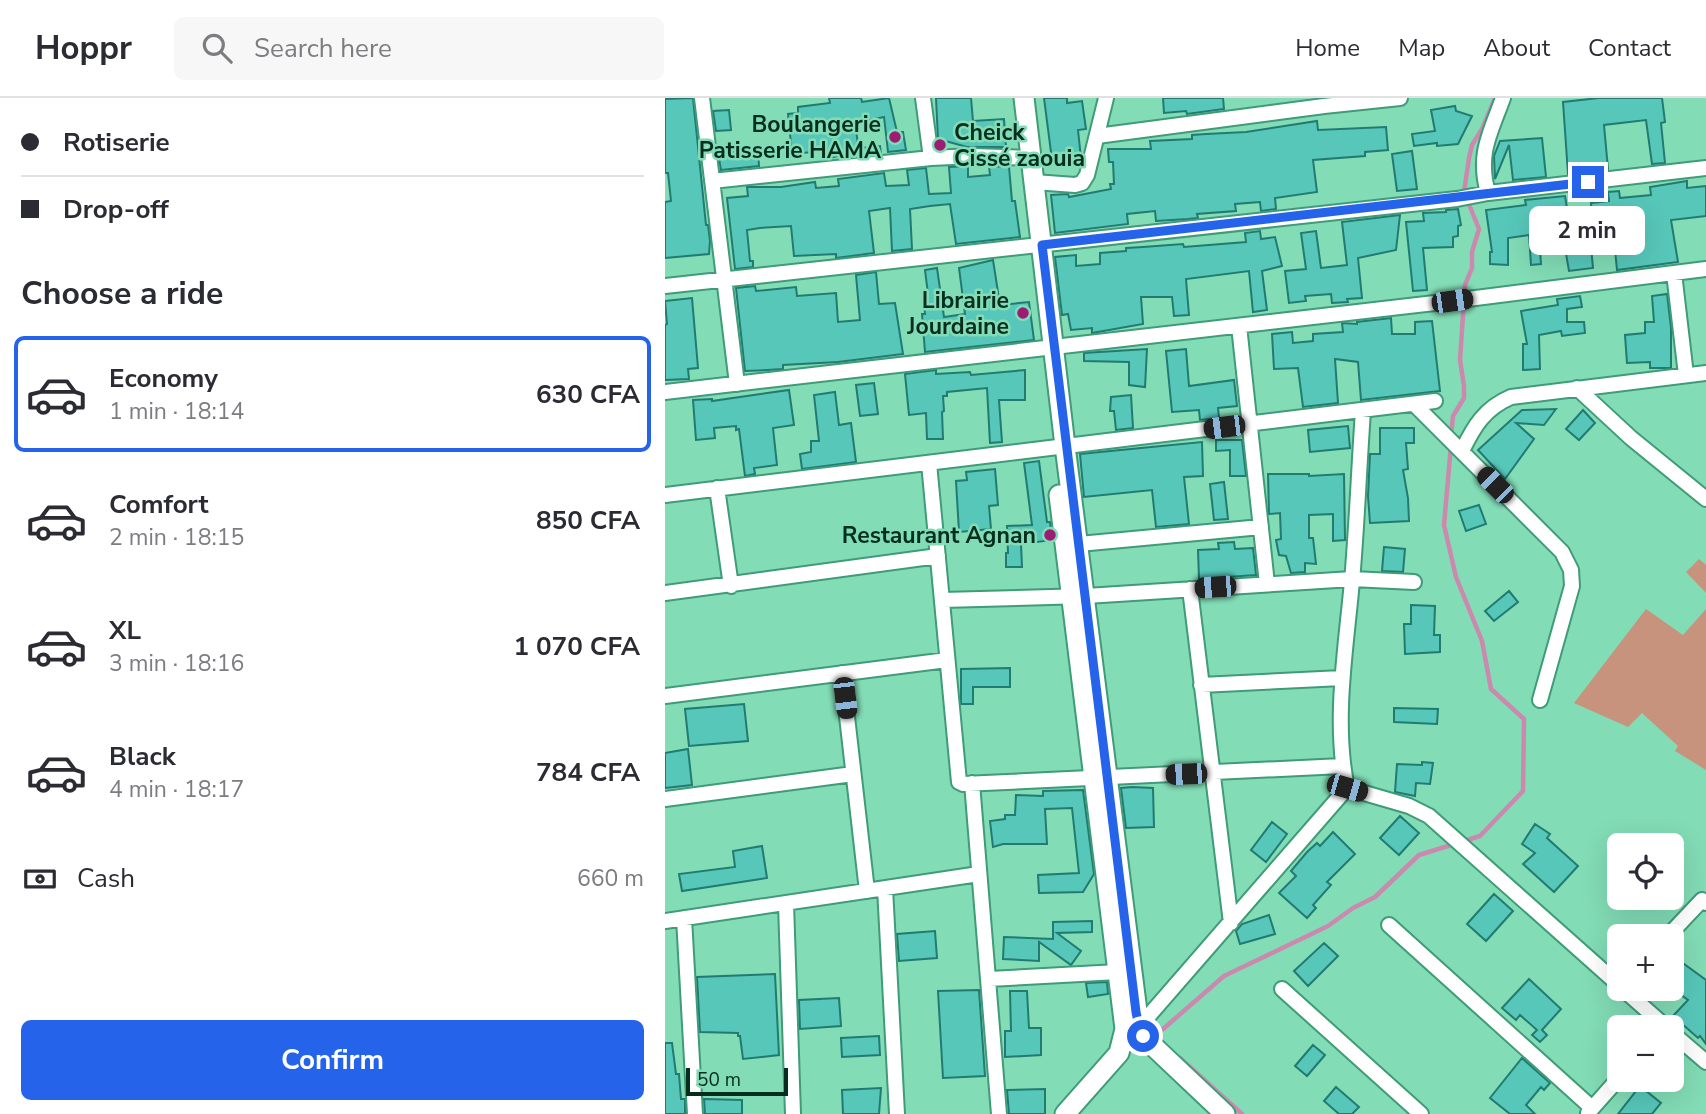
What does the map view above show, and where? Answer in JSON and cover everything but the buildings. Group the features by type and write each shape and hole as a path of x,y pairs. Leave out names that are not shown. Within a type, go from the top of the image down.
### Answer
{"street":[{"path":"702,98 737,384"},
{"path":"923,98 931,158"},
{"path":"1012,98 1034,182 1036,245"},
{"path":"1024,98 1026,159 1078,596 1101,778 1139,1027 1151,1044 1225,1114"},
{"path":"1034,182 1075,185 1082,183 1106,98"},
{"path":"1097,136 1400,98"},
{"path":"1482,195 1483,156 1492,123 1503,98"},
{"path":"712,181 931,158 974,156 1026,159"},
{"path":"665,286 1457,199 1706,168"},
{"path":"665,392 1706,269"},
{"path":"1674,273 1685,375"},
{"path":"1239,326 1267,584"},
{"path":"1458,447 1495,404 1511,397 1706,373"},
{"path":"1577,388 1631,438 1706,499"},
{"path":"665,495 1435,401"},
{"path":"1414,404 1562,552 1571,570 1572,586 1540,700"},
{"path":"1347,788 1342,766 1342,678 1352,579 1363,411"},
{"path":"1060,447 1079,544 1078,596"},
{"path":"929,463 958,778 963,784 1342,766"},
{"path":"717,488 731,586"},
{"path":"1079,544 1261,527"},
{"path":"665,593 938,556"},
{"path":"942,600 1078,596 1352,579 1414,582"},
{"path":"1190,589 1231,923"},
{"path":"665,696 947,660"},
{"path":"842,673 867,891"},
{"path":"1202,685 1342,678"},
{"path":"665,799 853,774"},
{"path":"1065,1114 1119,1053 1125,1029 1101,778"},
{"path":"972,783 999,1114"},
{"path":"1139,1027 1347,788"},
{"path":"1347,788 1409,806 1429,816 1607,974"},
{"path":"665,921 979,874"},
{"path":"885,888 897,1114"},
{"path":"1679,924 1702,900 1706,903"},
{"path":"786,904 793,1114"},
{"path":"684,918 695,1114"},
{"path":"1389,925 1590,1111 1607,1092"},
{"path":"989,979 1118,972"},
{"path":"1282,989 1422,1114"},
{"path":"1637,1001 1652,1015"},
{"path":"1684,1043 1706,1062"}],"shaded area":[{"path":"1699,559 1706,565 1706,593 1686,572"},
{"path":"1646,609 1683,635 1706,609 1706,770 1675,751 1678,746 1642,713 1628,727 1574,703"}],"waterway":[{"path":"1451,436 1453,416 1464,398 1460,360 1465,285 1472,268 1472,252 1479,229 1464,192 1472,145 1495,98"},
{"path":"1158,1038 1155,1036 1224,976 1328,926 1353,908 1375,897 1419,855 1480,836 1523,791 1524,719 1491,689 1482,641 1456,577 1444,525 1451,445"},
{"path":"1180,1058 1242,1114"}],"place":[{"name":"Boulangerie Patisserie HAMA","path":"895,137"},
{"name":"Cheick Cissé zaouia","path":"940,145"},
{"name":"Librairie Jourdaine","path":"1023,313"},
{"name":"Restaurant Agnan","path":"1050,535"}],"route":[{"path":"1143,1036 1136,1012 1042,245 1588,182"}]}
